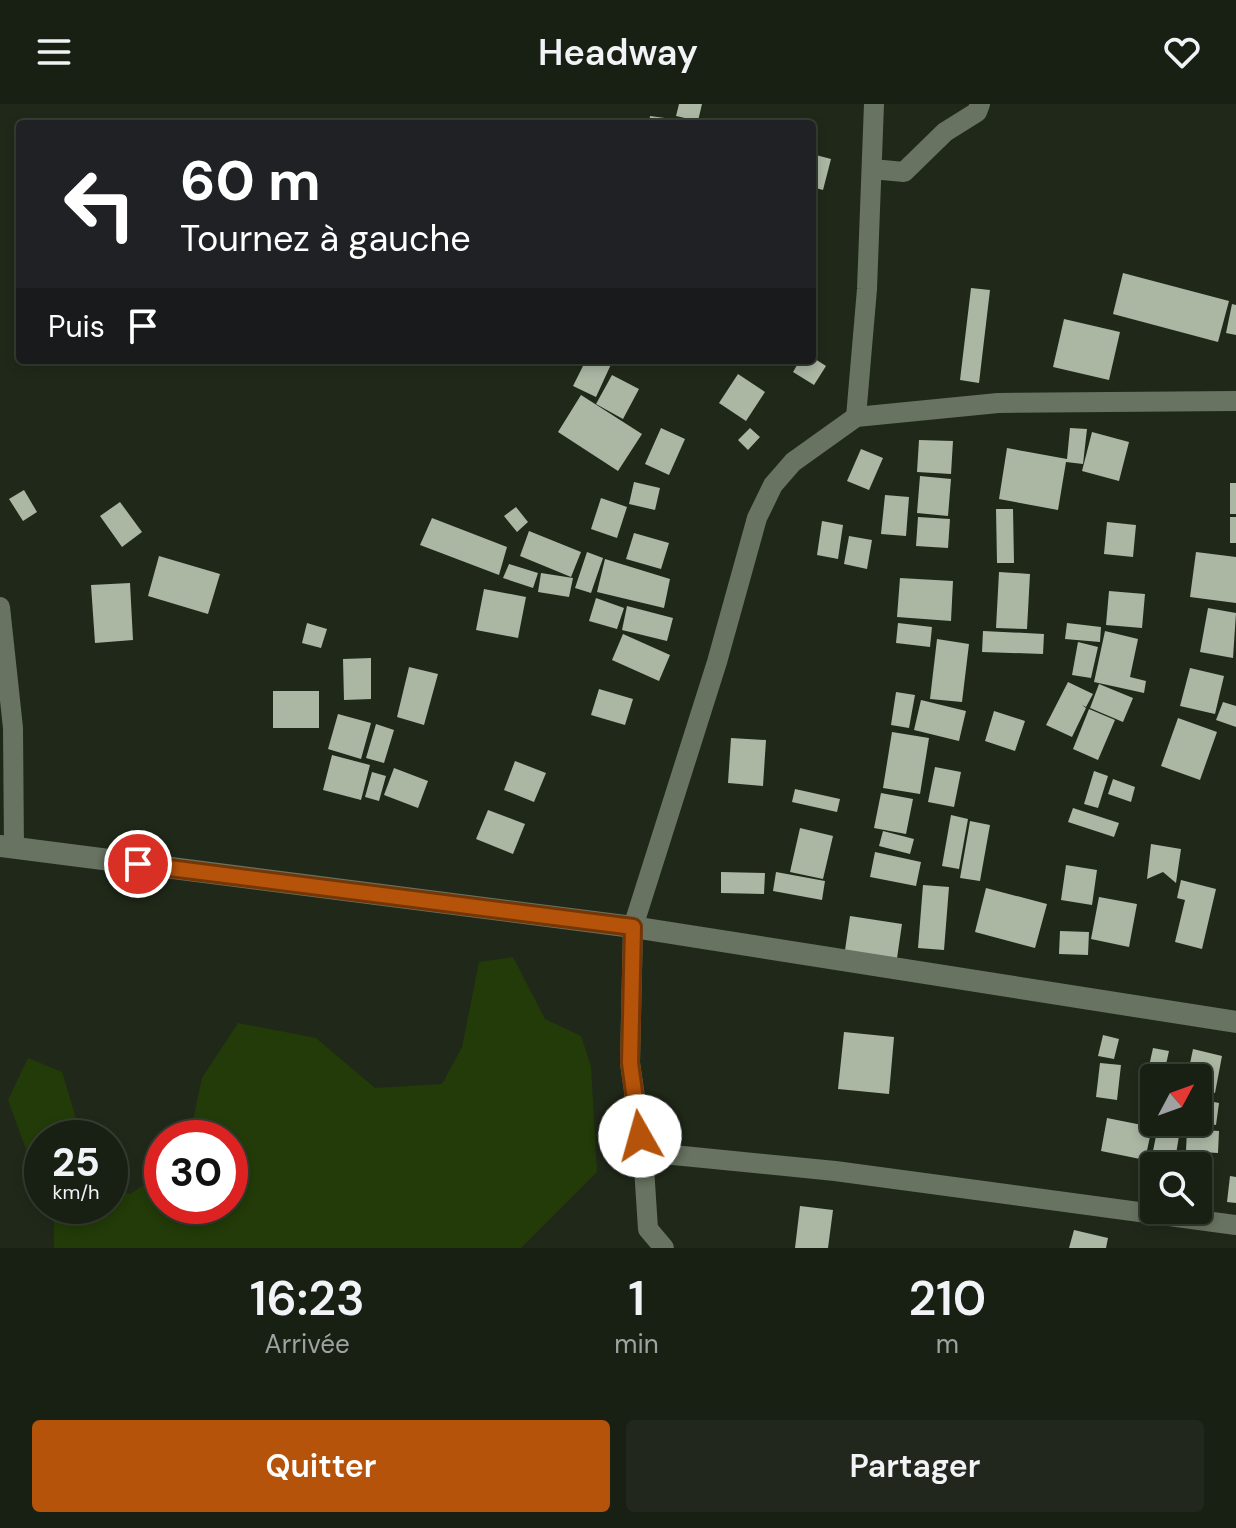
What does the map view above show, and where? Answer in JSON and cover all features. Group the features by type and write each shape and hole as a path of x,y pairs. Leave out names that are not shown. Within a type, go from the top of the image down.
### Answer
{"main road":[{"path":"7,847 633,927 1236,1022"}],"street":[{"path":"856,417 867,289 874,104"},
{"path":"872,169 904,172 945,132 977,112 980,104"},
{"path":"664,1248 648,1229 643,1152 630,1063 633,927 717,662 757,518 773,485 793,462 856,417 998,403 1236,401"},
{"path":"0,607 13,728 7,847"},
{"path":"643,1152 835,1171 1236,1225"}],"green space":[{"path":"513,957 545,1019 581,1036 591,1066 597,1172 521,1248 54,1248 54,1224 128,1224 128,1193 144,1185 144,1224 248,1224 248,1120 193,1120 202,1078 238,1023 316,1038 375,1088 442,1084 462,1047 479,962"},
{"path":"28,1058 62,1072 77,1120 24,1120 24,1144 8,1100"}],"building":[{"path":"679,104 702,104 698,120 676,116"},
{"path":"650,116 680,120 650,120"},
{"path":"816,155 831,159 823,190 816,188"},
{"path":"1123,273 1229,301 1218,342 1113,314"},
{"path":"971,288 990,290 979,383 960,380"},
{"path":"1232,304 1236,305 1236,335 1226,333"},
{"path":"1064,319 1120,332 1109,380 1053,367"},
{"path":"816,360 826,366 814,385 793,372 798,364 816,364"},
{"path":"584,364 611,364 596,397 573,386"},
{"path":"738,374 765,392 746,421 719,403"},
{"path":"612,375 639,389 623,419 596,404"},
{"path":"581,395 642,434 618,471 558,432"},
{"path":"661,428 685,439 669,475 645,464"},
{"path":"750,428 760,437 748,450 738,440"},
{"path":"1070,428 1087,429 1083,464 1066,462 1058,510 999,499 1007,448 1067,459"},
{"path":"1092,432 1129,442 1119,481 1082,471"},
{"path":"919,440 953,441 951,474 917,472"},
{"path":"861,449 883,458 869,490 847,481"},
{"path":"920,476 951,479 948,516 917,513"},
{"path":"634,482 660,488 655,510 629,504"},
{"path":"1230,483 1236,483 1236,514 1230,514"},
{"path":"24,490 37,512 23,521 9,499"},
{"path":"885,495 909,497 906,536 881,534"},
{"path":"601,498 627,507 617,538 591,529"},
{"path":"120,502 142,532 122,547 100,516"},
{"path":"516,507 528,522 517,532 504,516"},
{"path":"996,509 1013,509 1014,563 997,563"},
{"path":"918,517 950,519 948,548 916,546"},
{"path":"1230,517 1236,517 1236,543 1230,543"},
{"path":"432,518 507,547 499,575 420,545"},
{"path":"822,521 843,525 838,559 817,555"},
{"path":"1107,522 1136,525 1133,557 1104,554"},
{"path":"529,531 581,552 571,577 520,556"},
{"path":"634,533 669,543 661,569 626,559"},
{"path":"849,536 872,540 867,569 844,564"},
{"path":"587,552 603,558 591,593 575,588"},
{"path":"1196,552 1236,557 1236,603 1190,597"},
{"path":"159,556 220,574 208,614 148,596"},
{"path":"605,559 670,579 664,608 597,592"},
{"path":"509,564 538,573 533,588 503,578"},
{"path":"999,572 1030,574 1027,629 996,628"},
{"path":"541,573 573,578 569,597 538,592"},
{"path":"900,578 953,581 951,621 897,617"},
{"path":"130,583 133,640 95,643 91,585"},
{"path":"484,589 526,597 518,638 476,630"},
{"path":"1109,591 1145,594 1142,628 1106,625"},
{"path":"596,598 624,608 617,629 589,621"},
{"path":"627,606 673,618 667,641 622,630"},
{"path":"1208,608 1236,613 1233,658 1200,652"},
{"path":"307,623 327,629 321,648 302,643"},
{"path":"898,623 932,627 930,647 896,643"},
{"path":"1067,623 1101,627 1100,642 1065,639"},
{"path":"983,631 1044,634 1043,654 982,652"},
{"path":"1105,631 1138,639 1130,677 1146,681 1144,693 1094,682"},
{"path":"623,634 670,655 659,681 612,660"},
{"path":"937,639 969,644 962,702 930,699"},
{"path":"1078,642 1098,647 1091,678 1072,675"},
{"path":"371,658 371,699 344,700 343,659"},
{"path":"409,667 438,674 424,725 397,717"},
{"path":"1190,668 1224,676 1215,714 1180,706"},
{"path":"1068,682 1093,694 1086,707 1082,705 1086,708 1072,737 1046,725"},
{"path":"1099,684 1133,698 1123,722 1090,708"},
{"path":"599,689 633,699 625,725 591,715"},
{"path":"273,691 319,691 319,728 273,728"},
{"path":"896,692 915,695 909,728 891,725"},
{"path":"921,700 966,711 959,741 914,730"},
{"path":"1223,702 1236,706 1236,727 1216,720"},
{"path":"1089,709 1115,720 1098,760 1073,749"},
{"path":"994,711 1025,721 1015,751 985,741"},
{"path":"338,714 371,723 361,759 328,749"},
{"path":"1178,718 1217,732 1200,780 1161,766"},
{"path":"376,724 394,730 384,763 366,758"},
{"path":"892,732 929,738 920,794 883,788"},
{"path":"731,738 766,740 763,786 728,783"},
{"path":"332,755 370,765 361,800 323,790"},
{"path":"515,761 546,773 534,802 504,790"},
{"path":"935,767 961,772 954,807 928,802"},
{"path":"394,768 428,781 418,808 384,795"},
{"path":"1094,771 1108,776 1098,808 1084,804"},
{"path":"372,772 386,776 379,801 365,797"},
{"path":"1113,779 1135,787 1131,802 1108,794"},
{"path":"795,789 840,799 837,812 792,802"},
{"path":"881,793 913,799 906,834 874,828"},
{"path":"1073,808 1119,823 1114,837 1068,822"},
{"path":"488,810 525,824 513,854 476,839"},
{"path":"951,815 968,819 959,869 942,866"},
{"path":"970,821 990,825 980,881 960,878"},
{"path":"800,828 833,836 823,879 790,872"},
{"path":"883,831 914,839 910,854 879,846"},
{"path":"1151,844 1181,849 1176,883 1163,872 1147,879"},
{"path":"875,852 921,862 916,886 870,877"},
{"path":"1066,865 1097,870 1092,905 1061,900"},
{"path":"721,872 765,873 764,894 721,893"},
{"path":"776,872 825,881 822,900 773,891"},
{"path":"1181,880 1216,889 1202,949 1175,942 1185,900 1177,898"},
{"path":"923,885 949,887 944,950 918,948"},
{"path":"986,888 1047,904 1035,948 975,932"},
{"path":"1099,897 1137,904 1129,947 1091,939"},
{"path":"850,916 902,924 896,965 844,957"},
{"path":"1060,931 1089,932 1088,955 1059,954"},
{"path":"844,1032 894,1037 889,1094 838,1089"},
{"path":"1103,1035 1119,1039 1114,1059 1098,1056"},
{"path":"1153,1048 1169,1051 1166,1064 1150,1064"},
{"path":"1193,1049 1222,1056 1215,1093 1212,1092 1212,1064 1190,1064"},
{"path":"1100,1063 1121,1065 1117,1100 1096,1097"},
{"path":"1212,1102 1219,1103 1216,1125 1212,1124"},
{"path":"1107,1118 1140,1125 1140,1136 1150,1136 1147,1152 1140,1152 1140,1159 1101,1151"},
{"path":"1212,1131 1219,1131 1218,1153 1186,1151 1187,1136 1212,1136"},
{"path":"1156,1136 1179,1136 1176,1152 1153,1152"},
{"path":"1230,1176 1236,1177 1236,1203 1227,1202"},
{"path":"800,1206 833,1210 828,1248 795,1248"},
{"path":"1074,1230 1108,1238 1106,1248 1069,1248"}],"route":[{"path":"138,864 633,927 630,1063 640,1136"}]}
